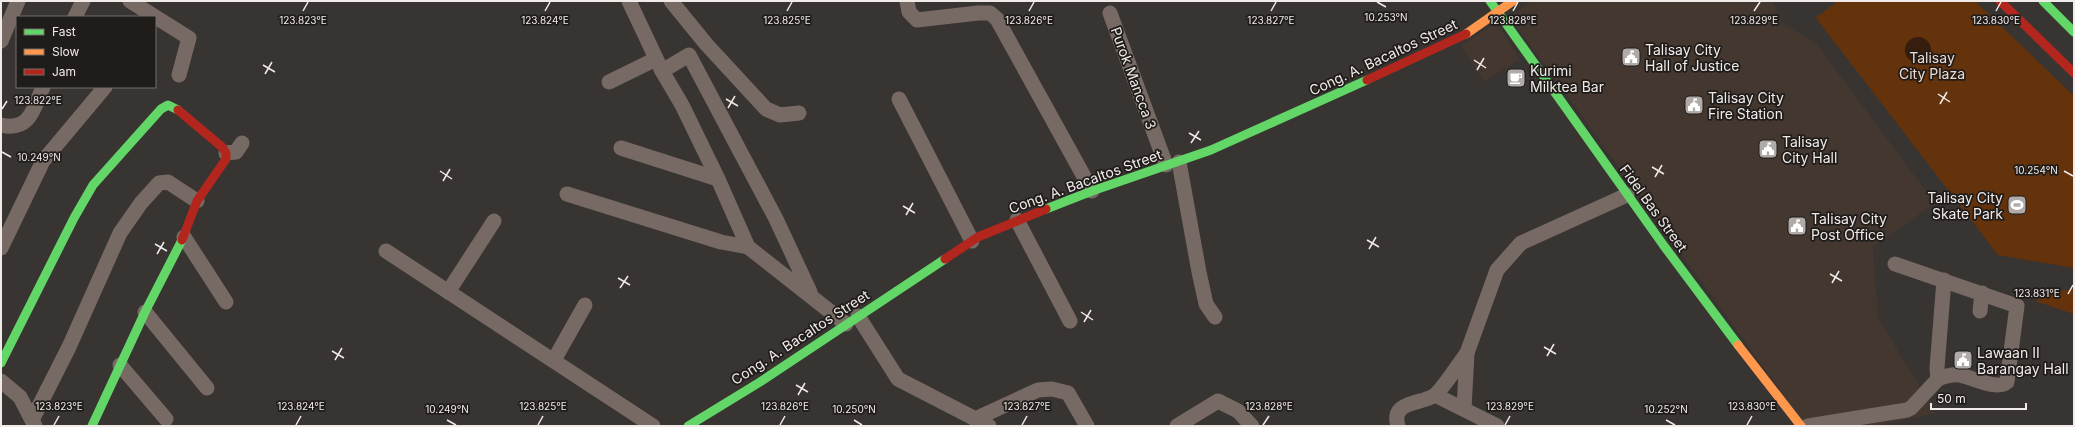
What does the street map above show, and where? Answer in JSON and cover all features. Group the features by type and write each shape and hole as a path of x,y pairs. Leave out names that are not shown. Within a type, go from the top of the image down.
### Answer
{"main road":[{"name":"Fidel Bas Street","path":"1489,1 1627,195 1744,354 1801,426"},
{"name":"Cong. A. Bacaltos Street","path":"688,426 760,382 972,241 1017,220 1092,191 1211,150 1393,69 1462,36 1498,13 1513,1"},
{"path":"2000,1 2074,73"},
{"path":"2043,1 2074,32"},
{"path":"1,363 74,218 93,185 161,109 168,105 178,110 226,153 226,159 197,201 184,236 120,365 98,423"}],"street":[{"path":"1,41 18,1"},
{"path":"76,16 83,1"},
{"path":"629,1 659,65 682,105 718,179 748,248"},
{"path":"671,1 707,45 766,109 780,115 799,113"},
{"path":"907,1 909,12 916,20 978,13 990,13 997,19 1092,191"},
{"path":"134,8 149,16"},
{"name":"Purok Mancca 3","path":"1110,14 1172,164 1206,304 1215,317"},
{"path":"156,20 189,38 179,75"},
{"path":"609,82 689,55 707,45"},
{"path":"689,55 776,219 812,295"},
{"path":"1,124 16,126 28,120 43,88"},
{"path":"1,248 43,162 104,88"},
{"path":"898,99 972,241"},
{"path":"226,153 236,152 242,143"},
{"path":"621,148 718,179"},
{"path":"34,423 70,347 120,233 141,203 159,183 168,182 197,201"},
{"path":"567,194 722,242 748,248 812,295 852,320 898,379 989,426"},
{"path":"1464,409 1467,353 1497,270 1521,243 1627,195"},
{"path":"1017,220 1070,321"},
{"path":"448,292 494,221"},
{"path":"184,236 226,302"},
{"path":"386,251 653,426"},
{"path":"1808,426 1907,410 1911,408 1938,379 1953,375 1961,375 1974,381 2000,385 2007,382 2017,306 1895,264"},
{"path":"1938,379 1937,368 1944,280"},
{"path":"1980,311 1982,293"},
{"path":"554,360 584,305"},
{"path":"145,312 207,388"},
{"path":"1398,426 1395,417 1398,412 1414,402 1435,395 1467,353"},
{"path":"120,365 166,418"},
{"path":"1,381 20,397 34,423"},
{"path":"974,418 1038,390 1052,389 1068,393 1087,426"},
{"path":"1435,395 1464,409 1488,424"},
{"path":"1177,426 1218,401 1238,411 1252,426"}],"shaded area":[{"path":"1532,1 1773,1 1780,22 1815,42 1935,203 1873,247 1878,318 1936,413 1877,426 1806,426 1510,17"},
{"path":"1496,23 1520,59 1484,82 1461,46"},
{"path":"1918,37 1927,41 1931,50 1927,59 1918,63 1909,59 1905,50 1909,41"}],"green space":[{"name":"Talisay City Plaza","path":"1838,1 1975,1 2074,96 2074,268 1998,255 1816,18"},
{"path":"2074,289 2074,314 2035,301 2059,291"}],"traffic: fast":[{"path":"1490,1 1664,246 1738,345"},
{"path":"2043,1 2074,32"},
{"path":"1046,209 1092,191 1211,150 1367,80"},
{"path":"1,363 74,218 93,185 161,109 168,105 178,110"},
{"path":"92,426 145,312 182,240"},
{"path":"688,426 760,382 945,259"}],"traffic: slow":[{"path":"1466,34 1513,1"},
{"path":"1738,345 1801,426"}],"traffic: jam":[{"path":"2000,1 2074,73"},
{"path":"1367,80 1466,34"},
{"path":"178,110 222,147 226,153 226,159 197,201 182,240"},
{"path":"945,259 978,237 1046,209"}],"place":[{"name":"Talisay City Hall of Justice","path":"1631,57"},
{"name":"Kurimi Milktea Bar","path":"1516,78"},
{"name":"Talisay City Fire Station","path":"1694,105"},
{"name":"Talisay City Hall","path":"1768,149"},
{"name":"Talisay City Skate Park","path":"2017,205"},
{"name":"Talisay City Post Office","path":"1797,226"},
{"name":"Lawaan II Barangay Hall","path":"1963,360"}]}
